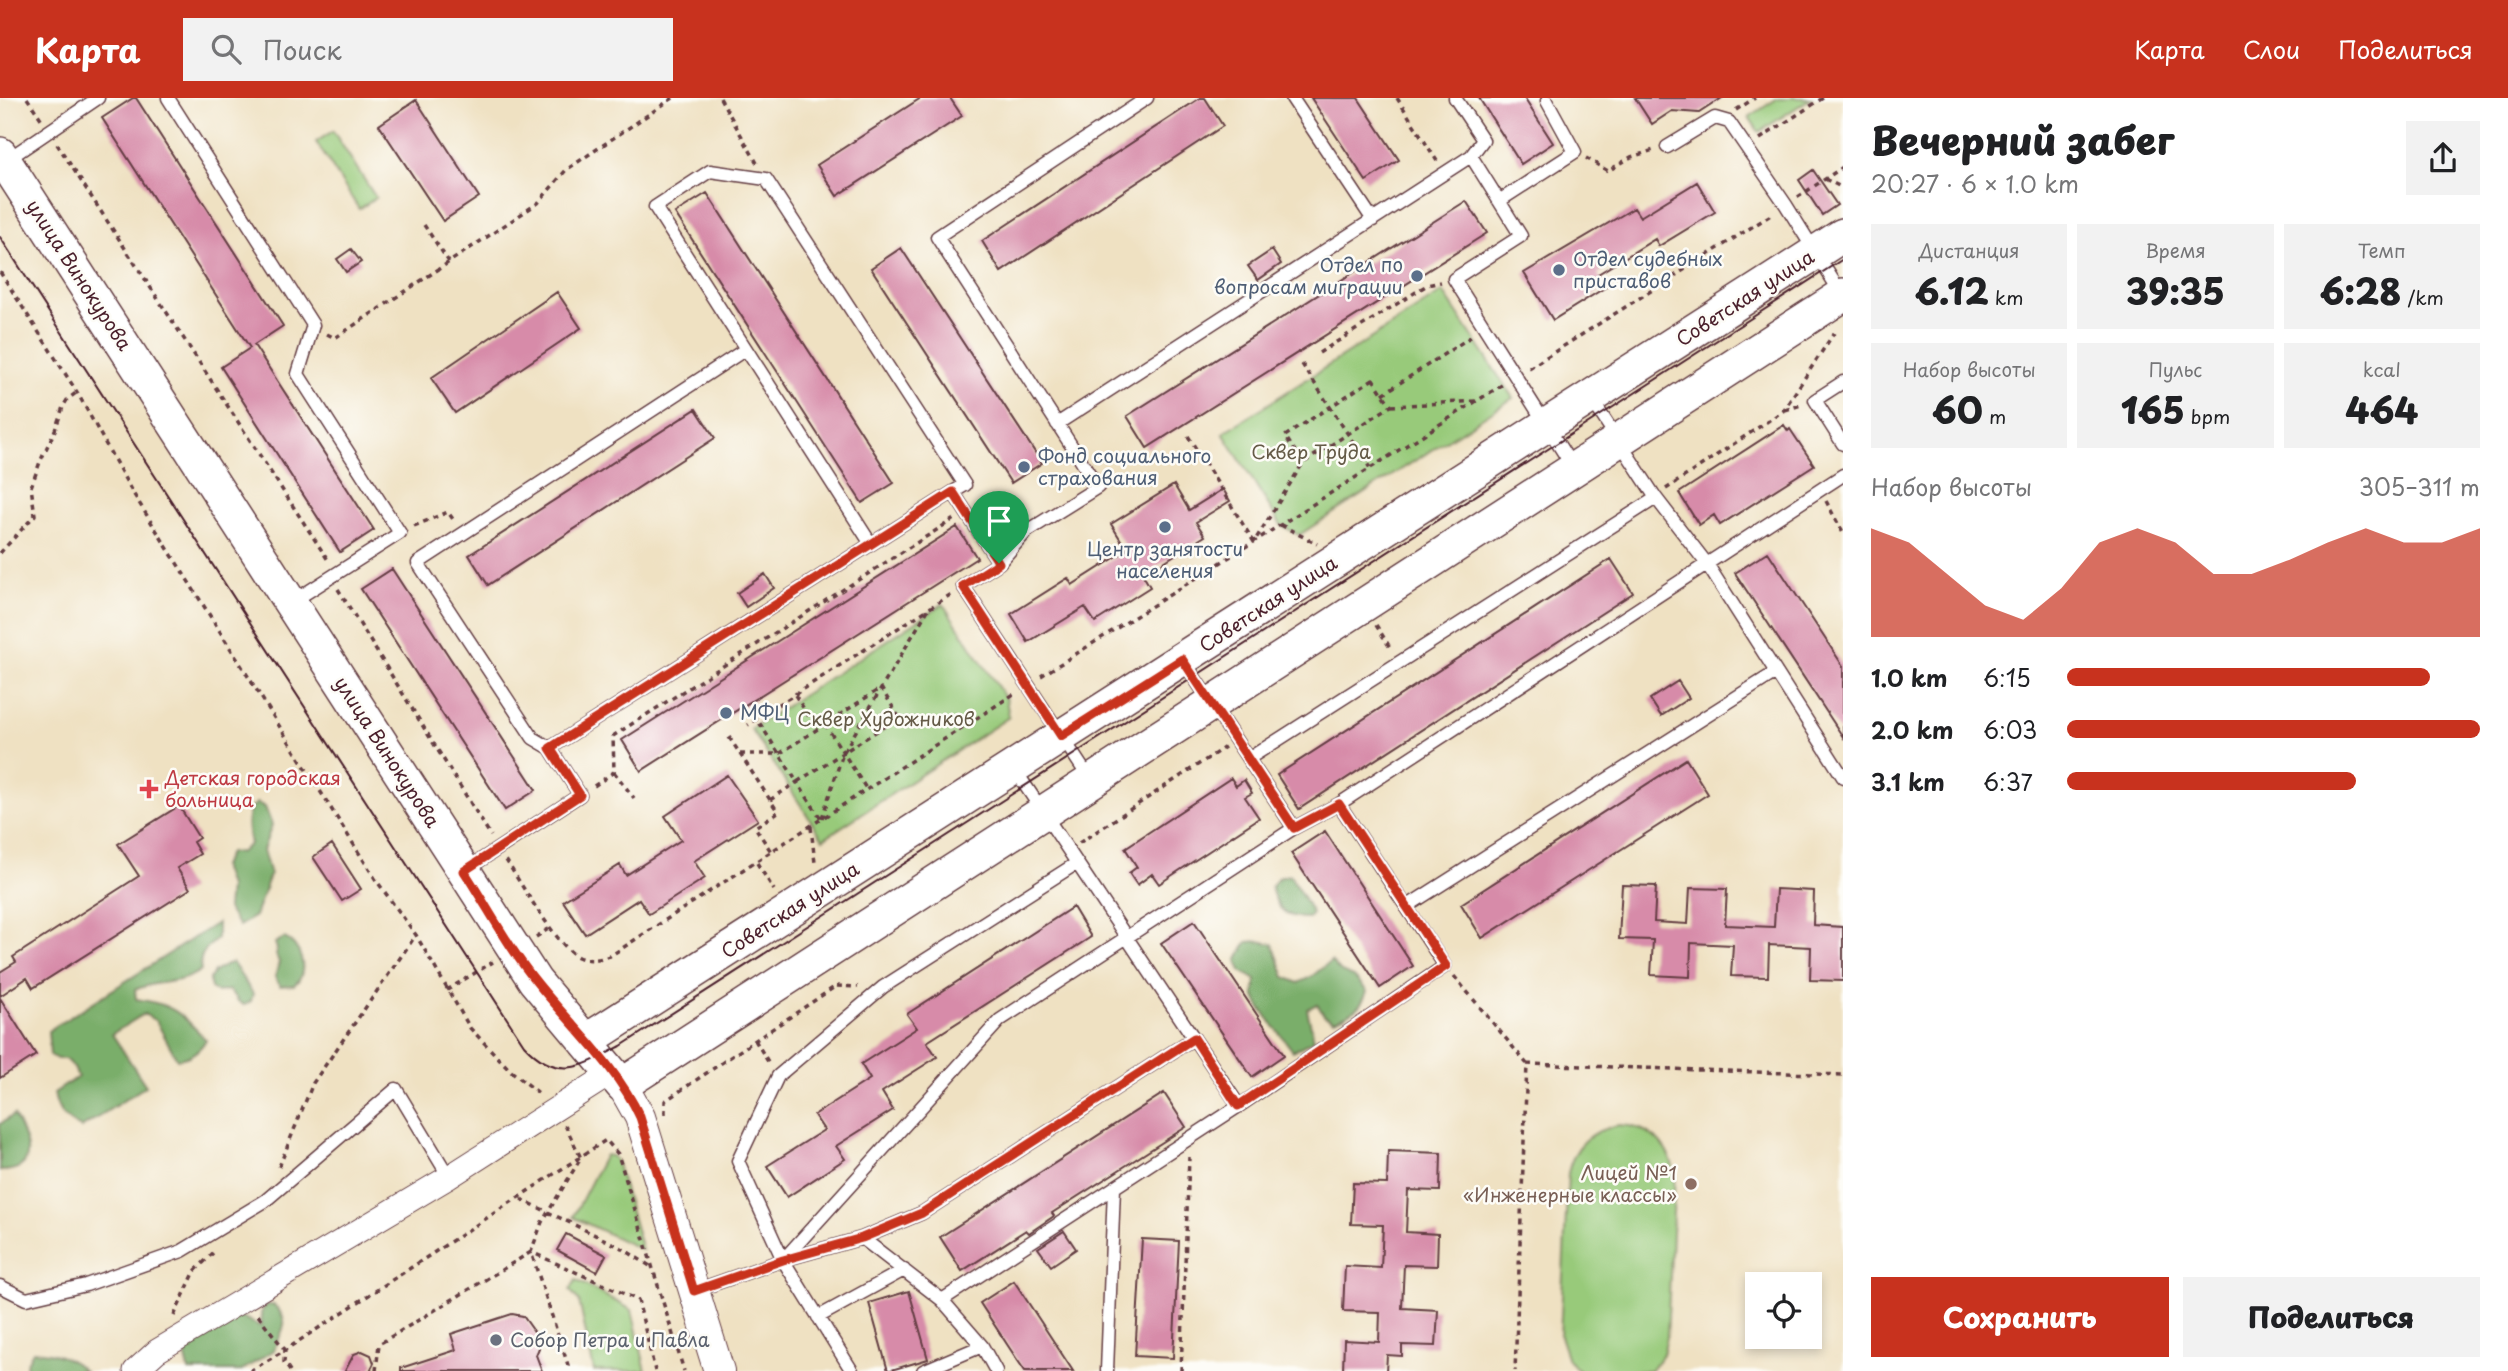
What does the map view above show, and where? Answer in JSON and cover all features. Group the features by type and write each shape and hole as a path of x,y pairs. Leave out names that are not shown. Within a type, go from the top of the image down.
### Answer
{"main road":[{"name":"улица Винокурова","path":"2,157 536,981 617,1079"},
{"name":"Советская улица","path":"586,1041 1843,235"},
{"path":"617,1079 1044,813 1842,295"}],"street":[{"path":"135,1371 157,1351 449,1177 556,1108 617,1079"},
{"name":"улица Винокурова","path":"617,1079 640,1117 719,1371"}],"lane":[{"path":"2,157 98,98"},
{"path":"168,98 313,325 298,374 400,533 291,603"},
{"path":"1091,782 963,586 999,563 1026,532 1098,487 937,237 1147,98"},
{"path":"1292,98 1373,220"},
{"path":"1057,424 1471,156 1483,141 1455,98"},
{"path":"1499,201 1575,152 1548,99"},
{"path":"1667,147 1715,117 1729,122 1764,171 1842,295"},
{"path":"1471,156 1521,236 1454,279 1574,469"},
{"path":"550,748 965,485 766,179 710,171 655,207 871,544"},
{"path":"464,871 580,795 550,748 533,738 418,563 746,349"},
{"path":"1843,382 1815,400 1843,444"},
{"path":"1590,397 1656,498 1707,565 1843,777"},
{"path":"783,1260 1000,1020 1294,828 1339,804 1843,475"},
{"path":"953,492 999,563"},
{"path":"1248,759 1656,498"},
{"path":"1182,659 1294,828"},
{"path":"1406,907 1776,672"},
{"path":"1013,767 1238,1106"},
{"path":"942,1300 1446,966 1339,804"},
{"path":"852,1371 783,1260 738,1161 778,1076 883,987 1077,863"},
{"path":"694,1291 783,1260 862,1238 922,1213 1194,1038"},
{"path":"0,1286 26,1298 86,1285 182,1251 265,1201 396,1089 449,1177"},
{"path":"1107,1371 1114,1188"},
{"path":"862,1238 942,1300 982,1346 996,1371"},
{"path":"818,1317 904,1270"},
{"path":"923,1371 982,1346"}],"path":[{"path":"313,325 335,338 538,203 566,170 673,98"},
{"path":"720,98 766,179"},
{"path":"1397,98 1445,173"},
{"path":"1758,141 1823,98"},
{"path":"1575,152 1608,171 1631,157 1667,147"},
{"path":"1825,179 1843,188"},
{"path":"1796,198 1801,206"},
{"path":"424,225 449,262"},
{"path":"0,272 77,392 131,490 369,869 416,935 470,1028 511,1070 556,1108 581,1158"},
{"path":"1319,353 1427,285"},
{"path":"1383,394 1485,328"},
{"path":"1656,498 1673,482 1783,411 1836,331"},
{"path":"1303,364 1370,468"},
{"path":"1303,463 1285,436 1373,379 1391,406"},
{"path":"0,553 35,515 31,487 63,407 77,392"},
{"path":"1188,436 1254,542 1303,463 1391,406 1477,401"},
{"path":"1821,490 1843,533"},
{"path":"634,799 614,772 613,736 965,511"},
{"path":"400,533 448,512 455,523"},
{"path":"1280,525 1318,544"},
{"path":"778,705 963,586"},
{"path":"748,724 757,719 822,820 843,753 929,608"},
{"path":"1370,615 1399,662"},
{"path":"740,754 779,754 881,688"},
{"path":"770,800 899,717 881,688"},
{"path":"795,695 817,729"},
{"path":"825,724 867,790"},
{"path":"729,737 778,812 755,827 772,853"},
{"path":"1069,850 1236,740"},
{"path":"580,795 614,772"},
{"path":"757,863 780,900"},
{"path":"534,938 550,928"},
{"path":"265,1201 313,1083 416,935"},
{"path":"447,990 497,960"},
{"path":"1446,966 1527,1064 1515,1371"},
{"path":"665,1101 836,986"},
{"path":"755,1040 778,1076"},
{"path":"1527,1064 1843,1074"},
{"path":"1181,1371 1190,1138"},
{"path":"250,1371 606,1140 618,1154 684,1371"},
{"path":"376,1371 379,1344 531,1252 547,1213 581,1158"},
{"path":"520,1198 620,1247 652,1267"},
{"path":"174,1317 195,1271 221,1245"},
{"path":"531,1252 568,1365 566,1371"},
{"path":"531,1252 638,1300 656,1371"},
{"path":"245,1298 285,1350 285,1362 290,1371"}],"green space":[{"path":"1778,98 1811,98 1759,132 1749,117"},
{"path":"333,131 376,198 359,209 316,142"},
{"name":"Сквер Труда","path":"1443,292 1513,398 1299,535 1281,525 1223,433"},
{"name":"Сквер Художников","path":"943,604 1006,699 1009,717 823,839 751,729"},
{"path":"257,803 265,807 272,825 263,850 270,875 255,916 239,926 227,909 229,887 222,866 229,853 241,852 250,844 248,816"},
{"path":"1290,875 1312,913 1309,918 1288,915 1277,902 1271,888 1278,878"},
{"path":"217,923 217,939 204,952 201,970 185,978 151,984 135,990 136,999 176,1011 206,1040 197,1051 177,1059 156,1021 144,1014 112,1034 146,1086 81,1128 70,1121 59,1110 54,1093 78,1077 65,1059 50,1055 48,1031"},
{"path":"284,938 299,952 302,973 294,985 280,986 275,977 279,962 275,943"},
{"path":"1247,942 1273,944 1285,977 1298,983 1311,977 1331,961 1341,972 1354,977 1367,991 1362,1002 1351,1013 1334,1020 1324,1015 1317,1004 1307,1009 1314,1040 1293,1051 1261,1009 1254,995 1256,980 1241,971 1237,960"},
{"path":"232,962 253,994 251,1001 244,1005 229,990 216,992 211,988 209,980 214,972"},
{"path":"14,1115 26,1143 26,1159 13,1170 0,1171 0,1124"},
{"path":"1619,1125 1639,1129 1655,1138 1667,1153 1675,1172 1667,1337 1663,1354 1650,1371 1578,1371 1568,1360 1560,1336 1568,1173 1575,1154 1585,1140 1609,1127"},
{"path":"605,1155 612,1156 616,1161 642,1250 573,1217"},
{"path":"576,1280 632,1310 646,1371 594,1371 579,1301 570,1290"},
{"path":"266,1305 274,1305 280,1311 284,1322 274,1350 241,1371 189,1371 185,1352 204,1333 240,1316 262,1327 261,1313"},
{"path":"33,1351 60,1356 84,1371 28,1371 26,1364"}],"building":[{"path":"136,98 283,326 254,345 374,530 340,552 221,367 250,348 102,118"},
{"path":"921,98 950,98 962,116 837,196 817,165"},
{"path":"1200,98 1205,98 1223,126 1001,272 982,241"},
{"path":"1311,98 1358,98 1399,160 1366,181"},
{"path":"1479,98 1524,98 1553,143 1521,164"},
{"path":"1635,98 1722,98 1699,113 1672,111 1652,124"},
{"path":"416,100 479,197 443,221 379,125"},
{"path":"1813,170 1837,205 1822,215 1799,180"},
{"path":"1697,182 1715,212 1659,246 1655,239 1598,274 1606,287 1553,320 1524,273 1634,208 1640,217"},
{"path":"707,193 894,483 862,503 675,213"},
{"path":"1466,201 1487,233 1147,448 1127,416"},
{"path":"901,248 1042,463 1011,483 871,268"},
{"path":"351,249 361,262 346,272 337,259"},
{"path":"1272,250 1281,264 1258,280 1248,266"},
{"path":"557,292 581,328 455,413 431,378"},
{"path":"696,409 715,438 488,585 469,555"},
{"path":"1784,425 1788,431 1790,429 1814,465 1720,525 1714,515 1699,525 1679,493"},
{"path":"1174,485 1189,510 1223,489 1230,501 1196,522 1205,536 1143,575 1150,587 1095,622 1085,607 1028,642 1011,614 1068,578 1072,585 1127,550 1111,524"},
{"path":"957,527 977,558 641,771 622,740"},
{"path":"1768,552 1843,666 1843,737 1735,573"},
{"path":"1611,559 1633,593 1299,809 1277,775"},
{"path":"392,569 536,790 505,810 361,589"},
{"path":"765,574 774,588 746,607 737,593"},
{"path":"1678,681 1689,698 1661,716 1650,699"},
{"path":"1686,759 1708,794 1482,938 1461,904"},
{"path":"727,775 758,820 694,861 705,878 649,914 639,899 585,934 563,901 620,865 626,875 681,840 665,816"},
{"path":"1231,778 1236,786 1244,780 1252,793 1245,797 1259,818 1159,884 1152,874 1137,885 1129,873 1137,867 1125,848"},
{"path":"179,806 199,838 193,842 200,854 177,868 190,889 33,988 27,978 0,996 0,972 16,962 13,957 139,876 118,844"},
{"path":"1325,831 1413,966 1380,988 1291,853"},
{"path":"332,844 361,889 342,901 313,857"},
{"path":"1622,885 1656,886 1654,922 1688,924 1690,888 1727,889 1725,925 1774,927 1776,889 1814,891 1813,925 1843,927 1843,981 1810,980 1811,947 1769,945 1768,977 1731,976 1733,945 1691,943 1690,977 1651,975 1653,940 1619,939"},
{"path":"1073,907 1091,937 927,1042 937,1057 882,1092 893,1110 836,1146 845,1159 787,1197 767,1166 824,1130 814,1115 870,1079 861,1064 917,1028 907,1014"},
{"path":"1194,921 1284,1055 1252,1077 1161,943"},
{"path":"0,998 36,1055 0,1078"},
{"path":"1164,1093 1186,1127 1052,1213 1054,1216 1029,1233 1026,1230 962,1271 940,1237"},
{"path":"1388,1151 1441,1153 1440,1191 1408,1190 1406,1232 1438,1234 1437,1266 1404,1265 1402,1308 1438,1310 1436,1346 1402,1345 1402,1356 1387,1355 1386,1371 1343,1371 1344,1340 1379,1342 1380,1312 1343,1311 1345,1266 1381,1268 1383,1225 1351,1224 1353,1183 1387,1184"},
{"path":"1064,1231 1076,1249 1051,1266 1038,1248"},
{"path":"566,1234 606,1255 597,1272 557,1250"},
{"path":"1142,1239 1179,1241 1173,1358 1135,1356"},
{"path":"1014,1281 1073,1371 1025,1371 1016,1358 980,1303"},
{"path":"909,1291 928,1359 888,1371 869,1303"},
{"name":"Собор Петра и Павла","path":"512,1314 523,1316 538,1337 539,1348 536,1355 542,1371 401,1371 401,1368 456,1350 451,1334"},
{"path":"362,1351 371,1355 374,1363 370,1371 345,1371 354,1354"}],"tram line":[{"path":"0,237 524,1045 536,1057 559,1067 582,1065 621,1046 1843,259"}],"place":[{"name":"Отдел судебных приставов","path":"1559,270"},
{"name":"Отдел по вопросам миграции","path":"1417,276"},
{"name":"Фонд социального страхования","path":"1024,467"},
{"name":"Центр занятости населения","path":"1165,527"},
{"name":"МФЦ","path":"726,713"},
{"name":"Детская городская больница","path":"149,789"},
{"name":"Лицей №1 «Инженерные классы»","path":"1691,1184"},
{"name":"Собор Петра и Павла","path":"496,1340"}],"route":[{"path":"953,492 999,563 963,586 1061,736 1182,659 1294,828 1339,804 1446,966 1238,1106 1194,1038 922,1213 862,1238 783,1260 694,1291 633,1102 536,981 464,871 580,795 550,748 953,492"}]}
